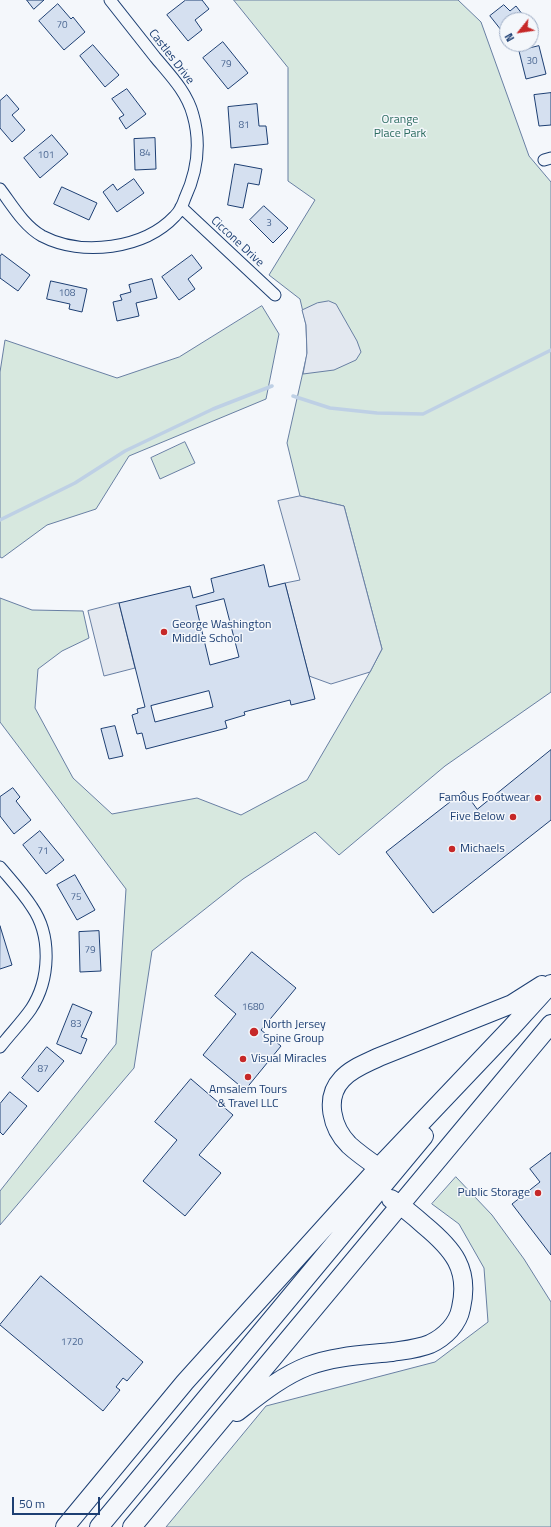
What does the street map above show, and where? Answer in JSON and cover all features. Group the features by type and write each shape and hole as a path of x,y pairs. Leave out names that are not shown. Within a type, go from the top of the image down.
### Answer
{"highway":[{"path":"422,1179 404,1182 385,1172 348,1144 334,1122 332,1102 334,1093 342,1079 359,1066 379,1057 512,1004 551,979"},
{"path":"65,1527 185,1382 354,1195 385,1172 551,984"},
{"path":"132,1527 551,1024"},
{"path":"99,1527 378,1192 385,1172"},
{"path":"211,1432 264,1392 308,1366 337,1359 411,1349 430,1344 451,1328 460,1311 464,1294 463,1277 459,1265 448,1246 400,1205 388,1197 378,1192 354,1195"}],"street":[{"name":"Castles Drive","path":"0,189 29,226 46,238 72,247 109,247 128,243 152,234 175,216 181,207 190,188 195,169 197,132 193,114 180,88 110,0"},
{"name":"Ciccone Drive","path":"181,207 274,295"},
{"path":"0,867 33,908 40,922 45,938 46,950 45,967 41,985 34,1003 0,1047"}],"green space":[{"name":"Orange Place Park","path":"234,0 458,0 481,22 529,156 551,182 551,692 445,766 339,855 315,832 243,879 152,951 134,1068 0,1225 0,1191 116,1044 126,889 0,722 0,598 32,610 83,611 89,638 62,651 38,669 35,708 73,778 112,814 197,798 241,815 307,780 382,649 344,506 300,496 287,443 307,354 306,325 300,299 269,275 315,200 288,181 288,68"},
{"path":"262,306 279,334 266,399 129,456 96,509 47,525 2,558 0,557 0,372 5,340 117,378 179,357"},
{"path":"185,442 195,463 160,479 151,458"},
{"path":"456,1177 492,1215 524,1259 551,1302 551,1527 166,1527 266,1406 435,1362 488,1322 484,1268 459,1224 432,1204"}],"shaded area":[{"path":"329,301 336,304 357,341 361,352 356,360 334,370 303,374 307,353 306,325 302,310 317,303"},
{"path":"300,496 344,506 382,649 370,672 331,684 309,676 285,583 300,580 278,501"},
{"path":"119,603 135,668 104,676 88,611"}],"building":[{"path":"27,0 44,0 34,9"},
{"path":"186,0 202,0 209,9 195,20 202,30 188,41 167,15"},
{"path":"58,4 71,19 73,17 85,32 64,50 39,21"},
{"path":"504,5 510,11 516,6 521,12 499,12 499,27 490,16"},
{"path":"223,42 248,73 228,89 203,58"},
{"path":"93,45 119,75 105,87 80,56"},
{"path":"539,46 546,74 526,79 519,52 539,52"},
{"path":"127,89 146,114 126,129 119,118 124,115 112,99"},
{"path":"551,93 551,125 539,126 534,95"},
{"path":"7,95 19,109 12,115 25,130 12,142 0,128 0,101"},
{"path":"257,104 259,126 266,126 268,144 231,148 228,107"},
{"path":"52,135 68,154 40,178 24,158"},
{"path":"155,138 156,169 135,170 134,139"},
{"path":"235,164 262,169 259,185 248,183 243,208 228,205"},
{"path":"134,179 144,193 117,212 103,192 113,184 117,190"},
{"path":"62,187 97,203 89,220 54,204"},
{"path":"264,206 288,228 273,243 250,220"},
{"path":"2,254 30,275 18,291 0,278 0,257"},
{"path":"192,255 202,268 188,279 195,289 179,300 162,277"},
{"path":"152,279 157,298 136,303 139,316 117,321 113,302 122,300 120,295 131,292 129,285"},
{"path":"51,281 87,289 82,312 69,309 70,304 47,299"},
{"name":"George Washington Middle School","path":"264,565 269,587 285,583 315,699 291,705 290,700 244,712 245,715 225,721 227,728 146,749 142,733 137,734 132,715 138,713 137,709 145,707 119,603 190,586 193,598 214,592 211,579","holes":["224,599 239,657 210,665 196,606","209,691 213,707 155,722 151,706"]},
{"path":"115,726 123,756 109,759 101,729"},
{"path":"551,750 551,820 433,913 386,852 464,791 477,809"},
{"path":"13,788 20,797 16,801 31,820 14,834 0,816 0,797"},
{"path":"40,831 64,860 46,874 23,845"},
{"path":"75,875 95,910 77,920 57,885"},
{"path":"0,926 12,965 0,969"},
{"path":"99,931 101,971 80,972 79,932"},
{"path":"252,952 296,988 261,1030 281,1046 245,1090 203,1055 236,1014 215,996"},
{"path":"73,1004 92,1012 81,1037 87,1039 81,1054 57,1044"},
{"path":"47,1047 64,1061 38,1092 22,1078"},
{"path":"191,1079 233,1115 199,1155 221,1173 185,1216 143,1181 177,1140 155,1122"},
{"path":"10,1092 27,1106 3,1135 0,1132 0,1104"},
{"name":"Public Storage","path":"551,1153 551,1255 512,1204 540,1182 530,1169"},
{"path":"41,1276 143,1362 127,1381 123,1378 116,1387 120,1390 103,1411 0,1325"}],"waterway":[{"path":"293,396 330,408 377,413 423,414 551,350"},
{"path":"0,520 75,483 125,451 213,409 272,386"}],"place":[{"name":"George Washington Middle School","path":"164,632"},
{"name":"Famous Footwear","path":"538,798"},
{"name":"Five Below","path":"513,817"},
{"name":"Michaels","path":"452,849"},
{"name":"North Jersey Spine Group","path":"254,1032"},
{"name":"Visual Miracles","path":"243,1059"},
{"name":"Amsalem Tours & Travel LLC","path":"248,1077"},
{"name":"Public Storage","path":"538,1193"}]}
